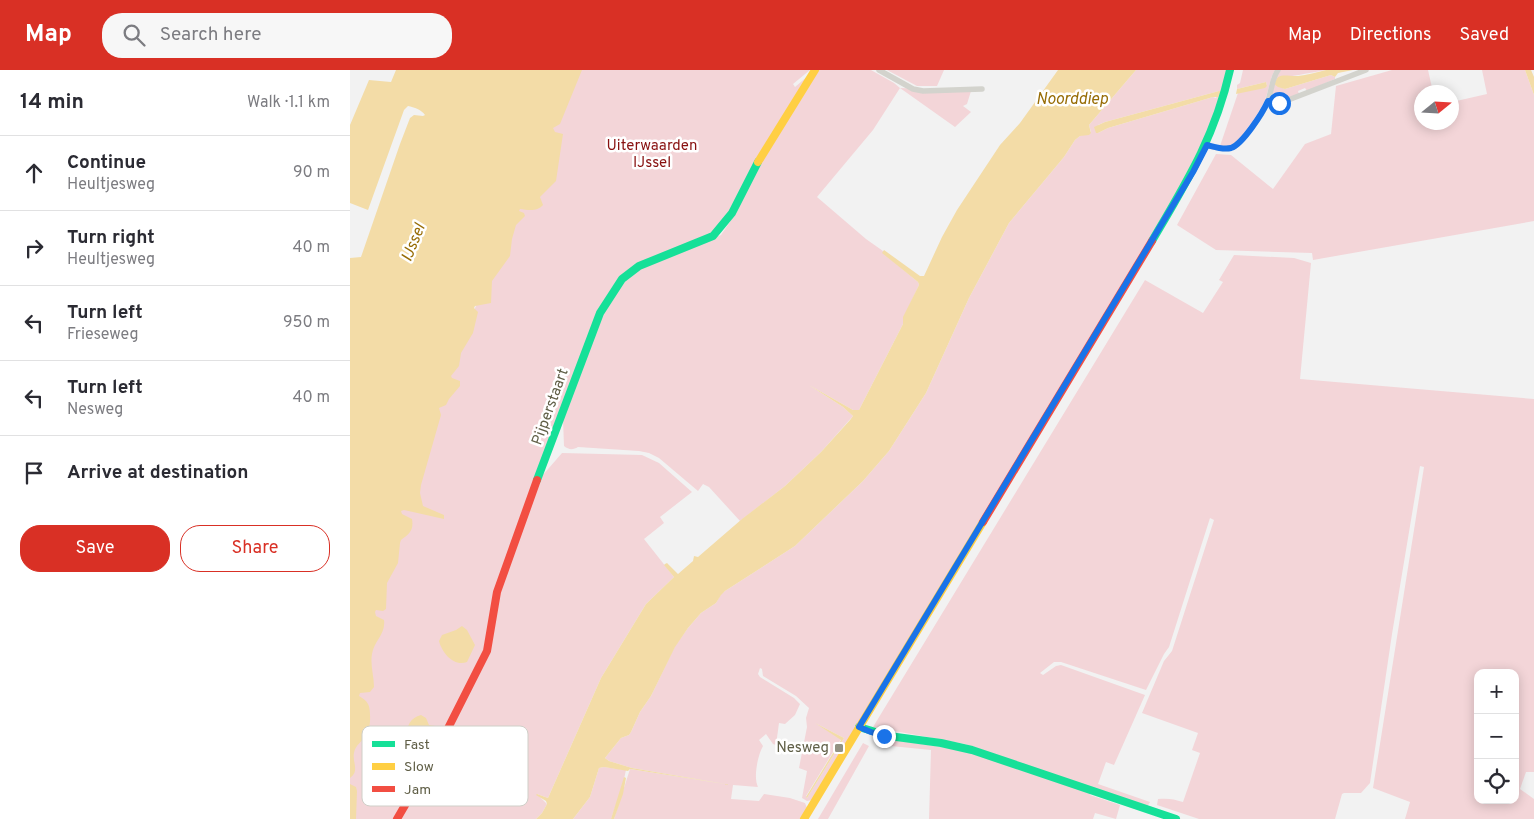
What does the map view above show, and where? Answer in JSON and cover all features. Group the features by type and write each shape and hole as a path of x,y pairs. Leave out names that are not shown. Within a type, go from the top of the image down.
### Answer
{"street":[{"name":"Pijperstaart","path":"450,726 485,656 497,592 600,313 622,279 639,266 713,236 723,228 754,168 815,70"},
{"path":"879,70 903,85 918,90 982,89"},
{"path":"804,819 1188,181 1207,145 1218,117 1230,70"},
{"path":"1207,145 1224,149 1238,144 1265,109 1272,81 1278,70"},
{"path":"1268,101 1283,102 1366,70"},
{"path":"859,727 884,736 941,743 972,750 1176,819"},
{"name":"Pijperstaart","path":"397,819 405,806"}],"green space":[{"name":"Uiterwaarden IJssel","path":"576,70 810,70 793,84 795,87 809,75 718,232 623,275 603,302 501,572 489,635 477,669 446,726 362,726 362,806 402,806 395,819 350,819 350,716 363,651 401,511 434,405"},
{"path":"817,70 871,70 900,88 873,130 817,197 883,251 919,285 904,317 903,324 859,410 853,410 809,385 843,407 853,416 821,452 785,486 740,521 709,487 703,484 698,491 659,458 649,453 578,447 571,449 564,446 563,419 607,304 626,279 645,266 721,235 734,216 751,179"},
{"path":"887,70 944,70 937,86 917,86"},
{"path":"1136,70 1228,70 1225,84 1199,157 812,800 807,801 802,798 807,771 799,768 809,708 796,696 763,676 762,669 760,668 758,674 760,677 794,698 800,704 795,715 785,724 779,723 776,745 773,744 766,734 759,740 763,746 757,766 756,778 758,787 733,785 731,799 759,801 764,794 790,798 805,803 807,808 801,819 614,819 630,769 731,785 632,768 605,758 621,738 629,735 631,732 675,646 701,613 716,603 725,591 795,546 863,481 889,451 926,393 969,298 1009,223 1064,157 1075,140 1091,132 1089,125","holes":["1219,91 1216,98 1213,97 1108,128 1098,133 1098,125 1105,122","815,723 844,738 807,798 806,796 841,739"]},
{"path":"1243,70 1275,70 1265,100 1247,129 1233,144 1220,146 1238,93 1267,86 1266,82 1237,89"},
{"path":"1280,70 1326,70 1275,80"},
{"path":"1392,70 1428,70 1431,85 1414,85 1414,130 1459,130 1459,100 1487,94 1482,70 1525,70 1534,95 1534,221 1313,260 1312,253 1216,250 1177,225 1216,154 1231,155 1273,189 1305,144 1331,134 1336,86"},
{"path":"1331,75 1335,79 1307,91 1305,88 1298,91 1299,94 1280,101 1273,94 1274,84 1285,89"},
{"path":"900,88 971,91 967,104 963,106 971,112 955,127"},
{"path":"1234,255 1294,258 1311,263 1300,379 1534,399 1534,772 1526,772 1520,789 1534,799 1534,819 1405,819 1410,802 1373,788 1424,467 1420,466 1370,783 1361,793 1342,794 1335,819 1199,819 1157,805 1158,799 1171,799 1183,802 1200,753 1192,750 1198,733 1142,713 1164,661 1172,651 1214,520 1210,518 1169,647 1146,690 1061,662 1054,662 1040,673 1043,675 1056,666 1061,665 1145,695 1114,765 1106,762 1098,784 1150,802 1147,807 965,744 873,727 1145,280 1203,313 1223,282 1219,280"},
{"path":"562,453 642,455 659,463 692,492 660,517 664,523 644,539 674,577 646,604 601,678 548,798 537,794 547,804 536,819 399,819 406,806 528,806 528,726 450,726 479,673 499,593 542,476"},
{"path":"883,738 966,751 1091,791 1090,795 1120,805 1116,819 1095,813 1093,819 929,819 931,750 881,745"},
{"path":"863,743 869,746 828,819 818,819"},
{"path":"599,768 626,770 611,819 573,819 590,797"}],"water":[{"name":"IJssel","path":"396,70 582,70 560,124 553,128 555,132 563,134 556,181 540,197 543,205 541,207 532,210 520,209 519,211 524,213 525,216 516,225 510,256 492,281 491,303 475,306 474,308 478,312 473,333 461,353 459,366 451,376 460,381 460,386 446,405 439,408 441,415 420,493 423,506 444,515 444,519 404,510 401,511 402,514 412,519 412,529 401,540 398,563 387,583 386,609 383,611 376,610 375,612 376,616 384,620 384,625 372,654 374,687 370,692 360,693 359,696 369,706 369,726 362,726 362,740 357,745 354,756 355,772 350,778 350,258 361,257 410,118 414,115 425,115 420,110 410,106 404,110 368,210 350,203 350,125 369,80 391,82"},
{"name":"Noorddiep","path":"1058,70 1136,70 1089,125 1091,133 1080,136 1075,140 1064,157 1009,223 969,298 926,393 889,451 863,481 795,546 725,591 716,603 701,613 675,647 631,732 629,735 621,738 605,758 632,768 731,785 630,769 628,771 604,767 599,768 590,797 573,819 536,819 547,804 546,801 536,795 548,798 601,678 646,604 674,577 664,565 667,563 678,574 693,561 694,556 698,557 742,519 785,486 821,452 850,420 853,416 843,407 809,385 853,410 859,410 903,324 903,317 919,285 918,282 882,253 884,250 920,276 924,276 957,210 1000,145 1020,123"},
{"path":"1326,70 1353,70 1338,73 1335,77 1331,75 1285,89 1274,84 1278,77 1284,75 1298,76"},
{"path":"1525,70 1531,70 1534,77 1534,95"},
{"path":"1266,82 1267,86 1265,88 1236,94 1237,89"},
{"path":"1221,92 1218,97 1108,128 1098,133 1096,133 1094,127 1105,122"},
{"path":"462,626 467,630 475,645 467,662 458,663 449,658 439,641 442,635"},
{"path":"421,715 426,718 429,725 435,726 408,726 417,716"},
{"path":"815,723 844,738 807,798 841,740"},
{"path":"624,777 626,778 623,794 614,819 611,819"},
{"path":"350,784 356,787 357,791 356,819 350,819"}],"traffic: fast":[{"path":"1152,241 1188,179 1208,138 1224,94 1230,70"},
{"path":"537,480 600,313 622,279 639,266 713,236 732,213 758,162"},
{"path":"859,727 889,736 941,743 972,750 1176,819"}],"traffic: slow":[{"path":"758,162 815,70"},
{"path":"804,819 983,522"}],"traffic: jam":[{"path":"983,522 1152,241"},
{"path":"449,726 487,651 497,592 537,480"},
{"path":"397,819 405,806"}],"place":[{"name":"Nesweg","path":"839,748"}],"route":[{"path":"884,736 859,727 1193,172 1207,145 1224,149 1235,146 1265,109 1268,101 1279,103"}]}
